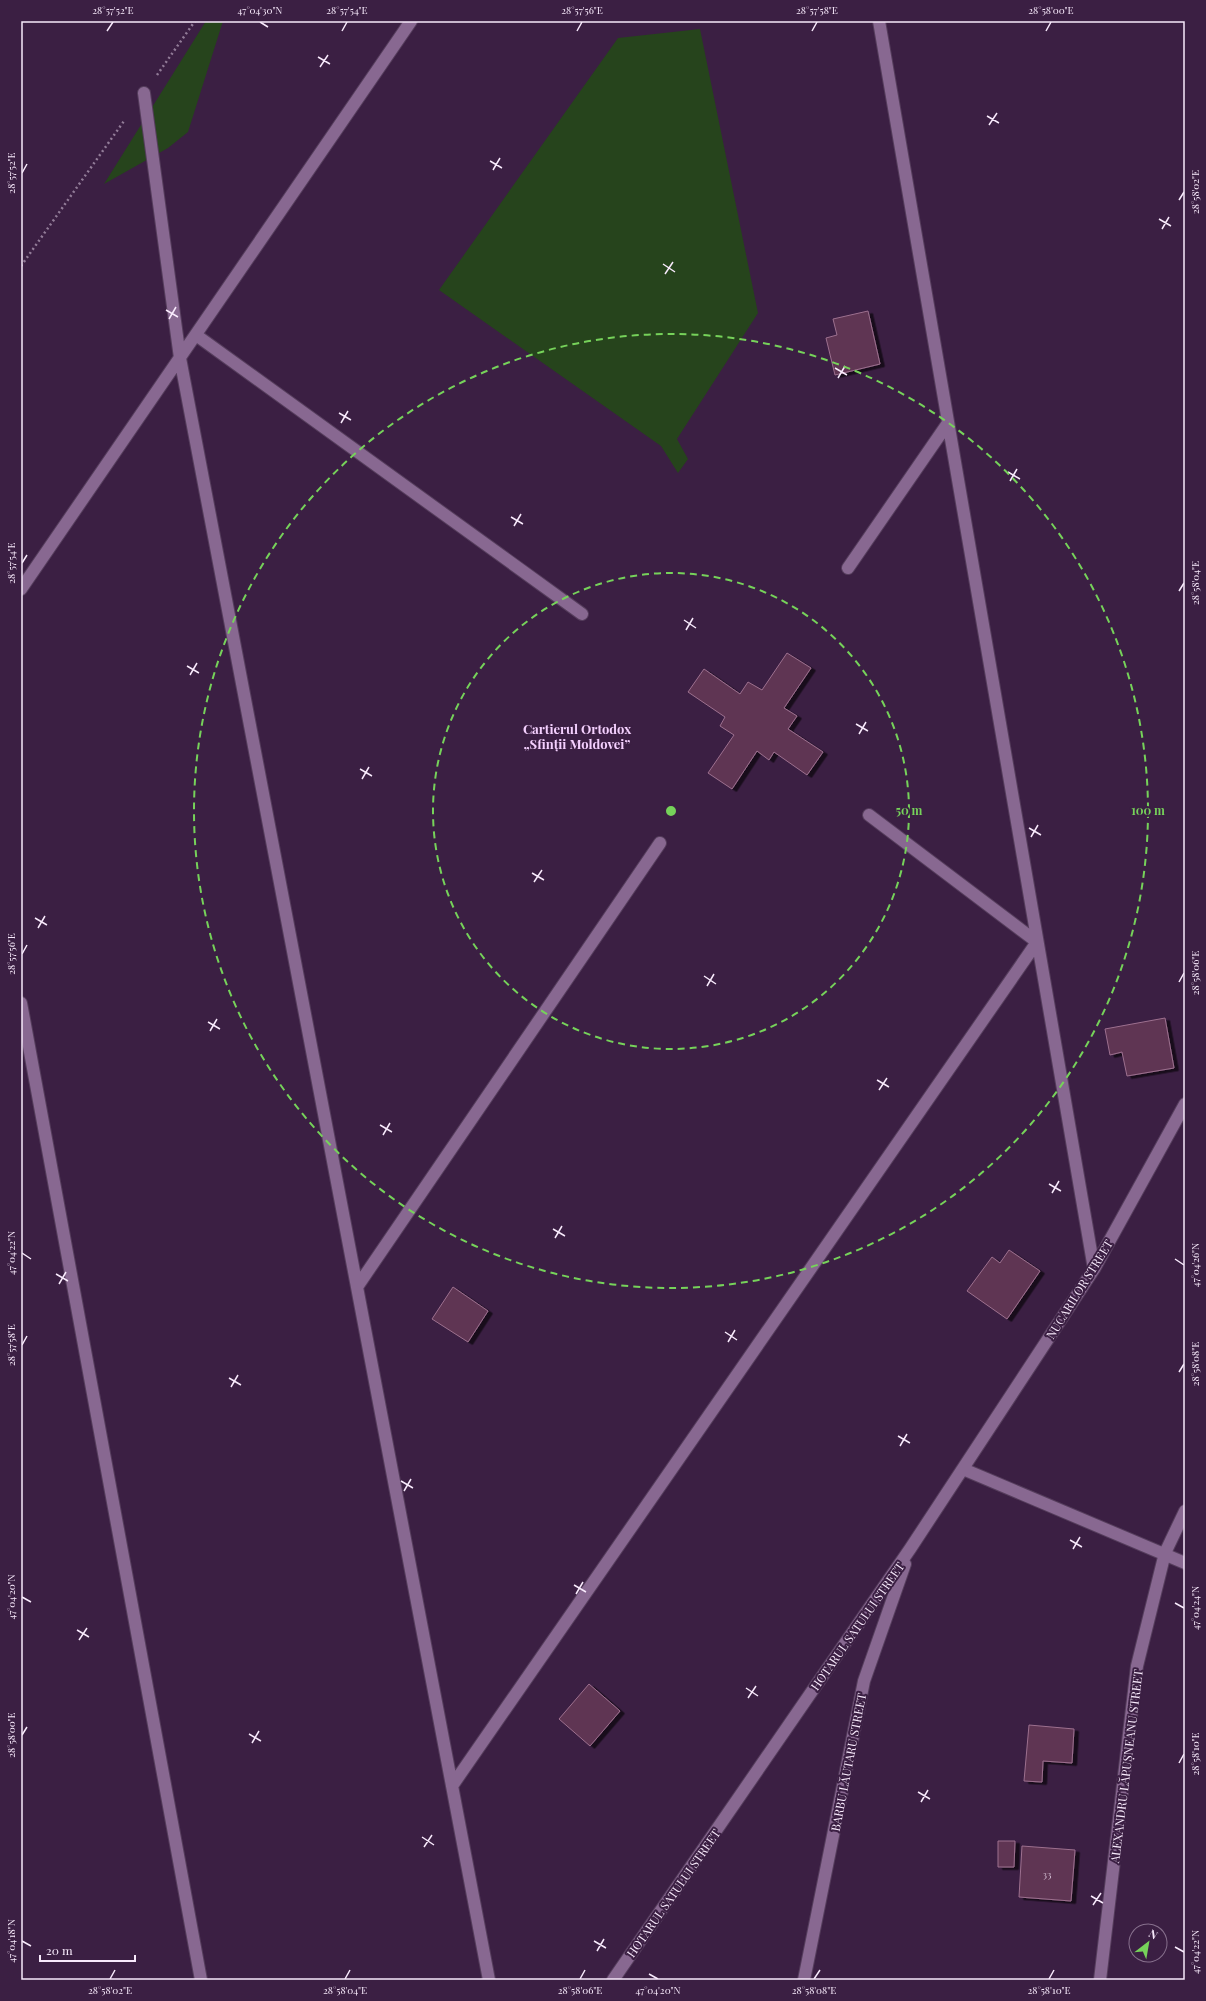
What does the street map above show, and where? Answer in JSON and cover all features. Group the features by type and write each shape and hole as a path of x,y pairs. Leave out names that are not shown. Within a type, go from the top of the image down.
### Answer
{"street":[{"path":"21,589 411,21"},
{"path":"879,21 1094,1269"},
{"path":"144,92 180,358 489,1980"},
{"path":"196,335 582,614"},
{"path":"848,568 948,423"},
{"path":"869,815 1037,942"},
{"path":"357,1287 660,843"},
{"path":"452,1786 1037,942"},
{"path":"21,1003 201,1980"},
{"name":"NUCARILOR STREET","path":"963,1469 1094,1269 1185,1104"},
{"path":"963,1469 1165,1553 1185,1563"},
{"name":"HOTARUL SATULUI STREET","path":"613,1980 910,1549 963,1469"},
{"name":"ALEXANDRU LĂPUȘNEANU STREET","path":"1100,1980 1138,1666 1165,1553 1185,1511"},
{"name":"BARBU LĂUTARU STREET","path":"804,1980 864,1681 910,1549"}],"path":[{"path":"21,266 195,21"}],"green space":[{"path":"206,21 223,21 188,132 168,148 104,184"},
{"path":"700,29 758,313 677,439 688,459 678,473 661,446 439,290 618,38"}],"building":[{"path":"868,311 880,364 835,375 826,338 837,335 833,319"},
{"path":"787,653 811,668 784,708 797,716 788,729 823,752 807,775 774,752 769,760 757,751 732,789 708,773 734,735 720,726 725,717 688,692 704,669 740,694 748,682 762,690"},
{"path":"1165,1018 1174,1068 1127,1076 1122,1052 1110,1055 1105,1029"},
{"path":"1009,1250 1040,1271 1007,1319 967,1291 992,1257 1000,1263"},
{"path":"453,1287 488,1311 468,1342 432,1319"},
{"path":"589,1684 620,1711 590,1746 559,1719"},
{"path":"1029,1725 1074,1729 1072,1763 1043,1761 1042,1782 1024,1781"},
{"path":"998,1841 1015,1841 1014,1867 998,1867"},
{"path":"1022,1846 1075,1850 1071,1901 1019,1897"}],"district":[{"name":"Cartierul Ortodox „Sfinții Moldovei”","path":"577,736"}]}
